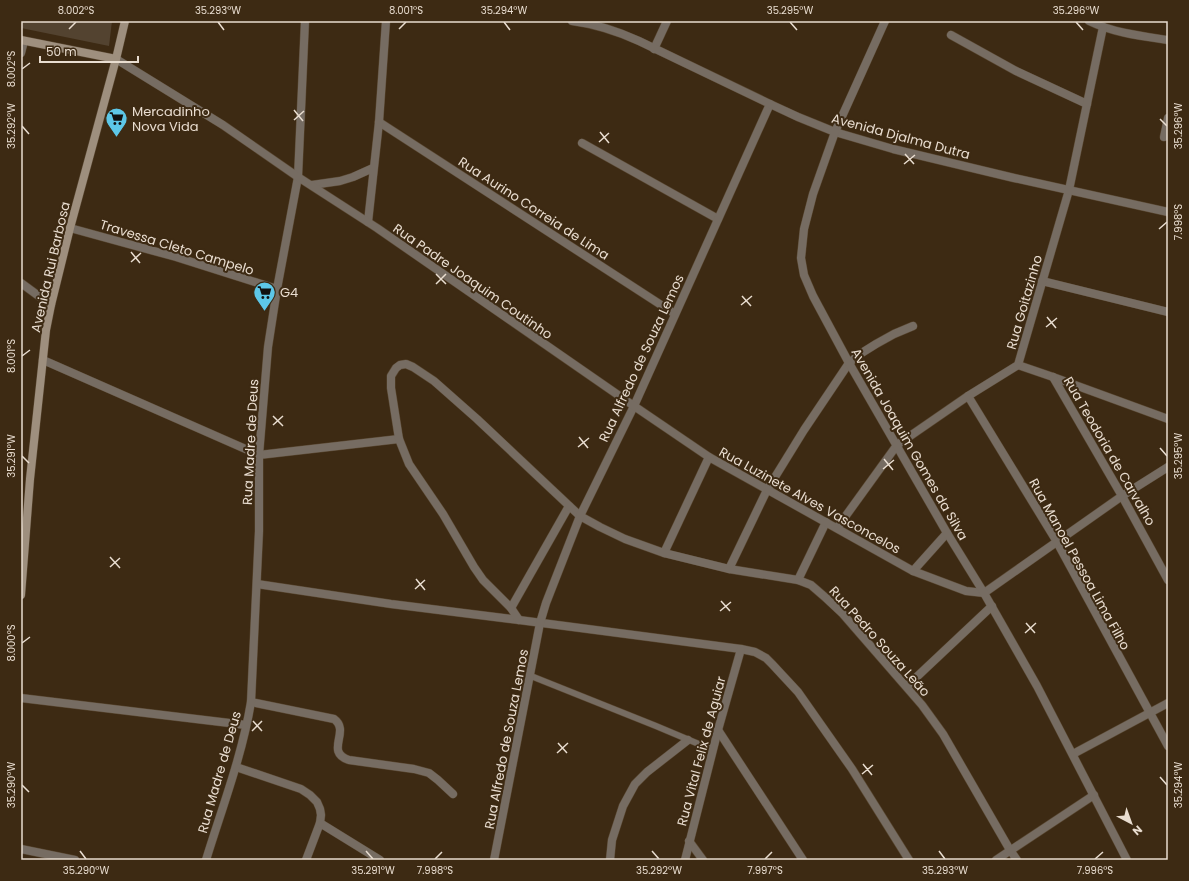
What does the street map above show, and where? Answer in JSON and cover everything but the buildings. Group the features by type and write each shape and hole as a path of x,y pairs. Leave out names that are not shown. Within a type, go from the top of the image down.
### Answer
{"main road":[{"name":"Avenida Rui Barbosa","path":"21,596 30,479 46,330 70,228 125,21"},
{"path":"23,41 116,59"}],"street":[{"name":"Rua Madre de Deus","path":"206,860 236,767 251,702 259,531 259,455 268,347 277,289 298,177 305,21"},
{"path":"368,222 379,122 386,21"},
{"name":"Avenida Djalma Dutra","path":"572,21 588,23 620,32 770,104 835,132 893,149 1168,212"},
{"path":"654,49 667,21"},
{"name":"Avenida Joaquim Gomes da Silva","path":"885,21 835,132 813,194 804,229 802,258 804,275 813,296 849,363 947,533 992,606 1037,686 1127,860"},
{"path":"1089,21 1103,28 1168,40"},
{"name":"Rua Goitazinho","path":"837,528 897,445 968,396 1018,365 1069,190 1103,28"},
{"path":"951,36 1016,71 1087,104"},
{"path":"21,53 23,41"},
{"name":"Rua Padre Joaquim Coutinho","path":"116,59 223,125 298,177 368,222 634,406"},
{"name":"Rua Alfredo de Souza Lemos","path":"494,860 540,623 546,603 580,516 634,406 770,104"},
{"path":"1164,137 1168,118"},
{"name":"Rua Aurino Correia de Lima","path":"379,122 675,314"},
{"path":"582,142 718,219"},
{"path":"312,186 340,181 374,168"},
{"name":"Travessa Cleto Campelo","path":"70,228 176,257 277,289"},
{"path":"1042,281 1168,312"},
{"path":"21,283 51,305"},
{"path":"729,569 767,490 804,430 849,363 876,344 913,326"},
{"path":"43,360 259,455 399,439 409,464 443,514 474,568 483,580 511,608 520,620"},
{"name":"Rua Pedro Souza Leão","path":"399,439 391,388 392,376 396,368 400,365 406,364 413,366 434,381 477,419 580,516 625,539 664,553 729,569 798,580 811,585 842,613 922,705 943,734 1017,860"},
{"path":"1018,365 1168,419"},
{"name":"Rua Teodoria de Carvalho","path":"1053,377 1122,496 1168,580"},
{"name":"Rua Manoel Pessoa Lima Filho","path":"968,396 1057,542 1168,746"},
{"name":"Rua Luzinete Alves Vasconcelos","path":"634,406 709,457 913,571 966,591 984,593"},
{"path":"664,553 709,457"},
{"path":"984,593 1122,496 1168,467"},
{"path":"511,608 569,506"},
{"path":"798,580 826,522"},
{"path":"913,571 947,533"},
{"path":"257,584 391,604 755,652 769,661 798,692 852,769 909,860"},
{"path":"907,686 992,606"},
{"name":"Rua Vital Felix de Aguiar","path":"685,860 718,730 741,649"},
{"path":"21,698 246,725"},
{"path":"251,702 334,719 340,726 338,752 343,758 414,769 429,773 453,794"},
{"path":"1073,754 1168,703"},
{"path":"718,730 803,860"},
{"path":"610,860 612,840 622,806 635,784 647,772 688,740"},
{"path":"236,767 301,788 317,802 321,815 320,823 306,860"},
{"path":"996,860 1094,795"},
{"path":"320,823 380,860"},
{"path":"690,841 703,860"},
{"path":"21,849 75,860"}],"lane":[{"path":"530,676 713,750"}],"shaded area":[{"path":"21,21 112,21 109,46 21,28"}],"place":[{"name":"Mercadinho Nova Vida","path":"117,138"},
{"name":"G4","path":"265,312"}]}
